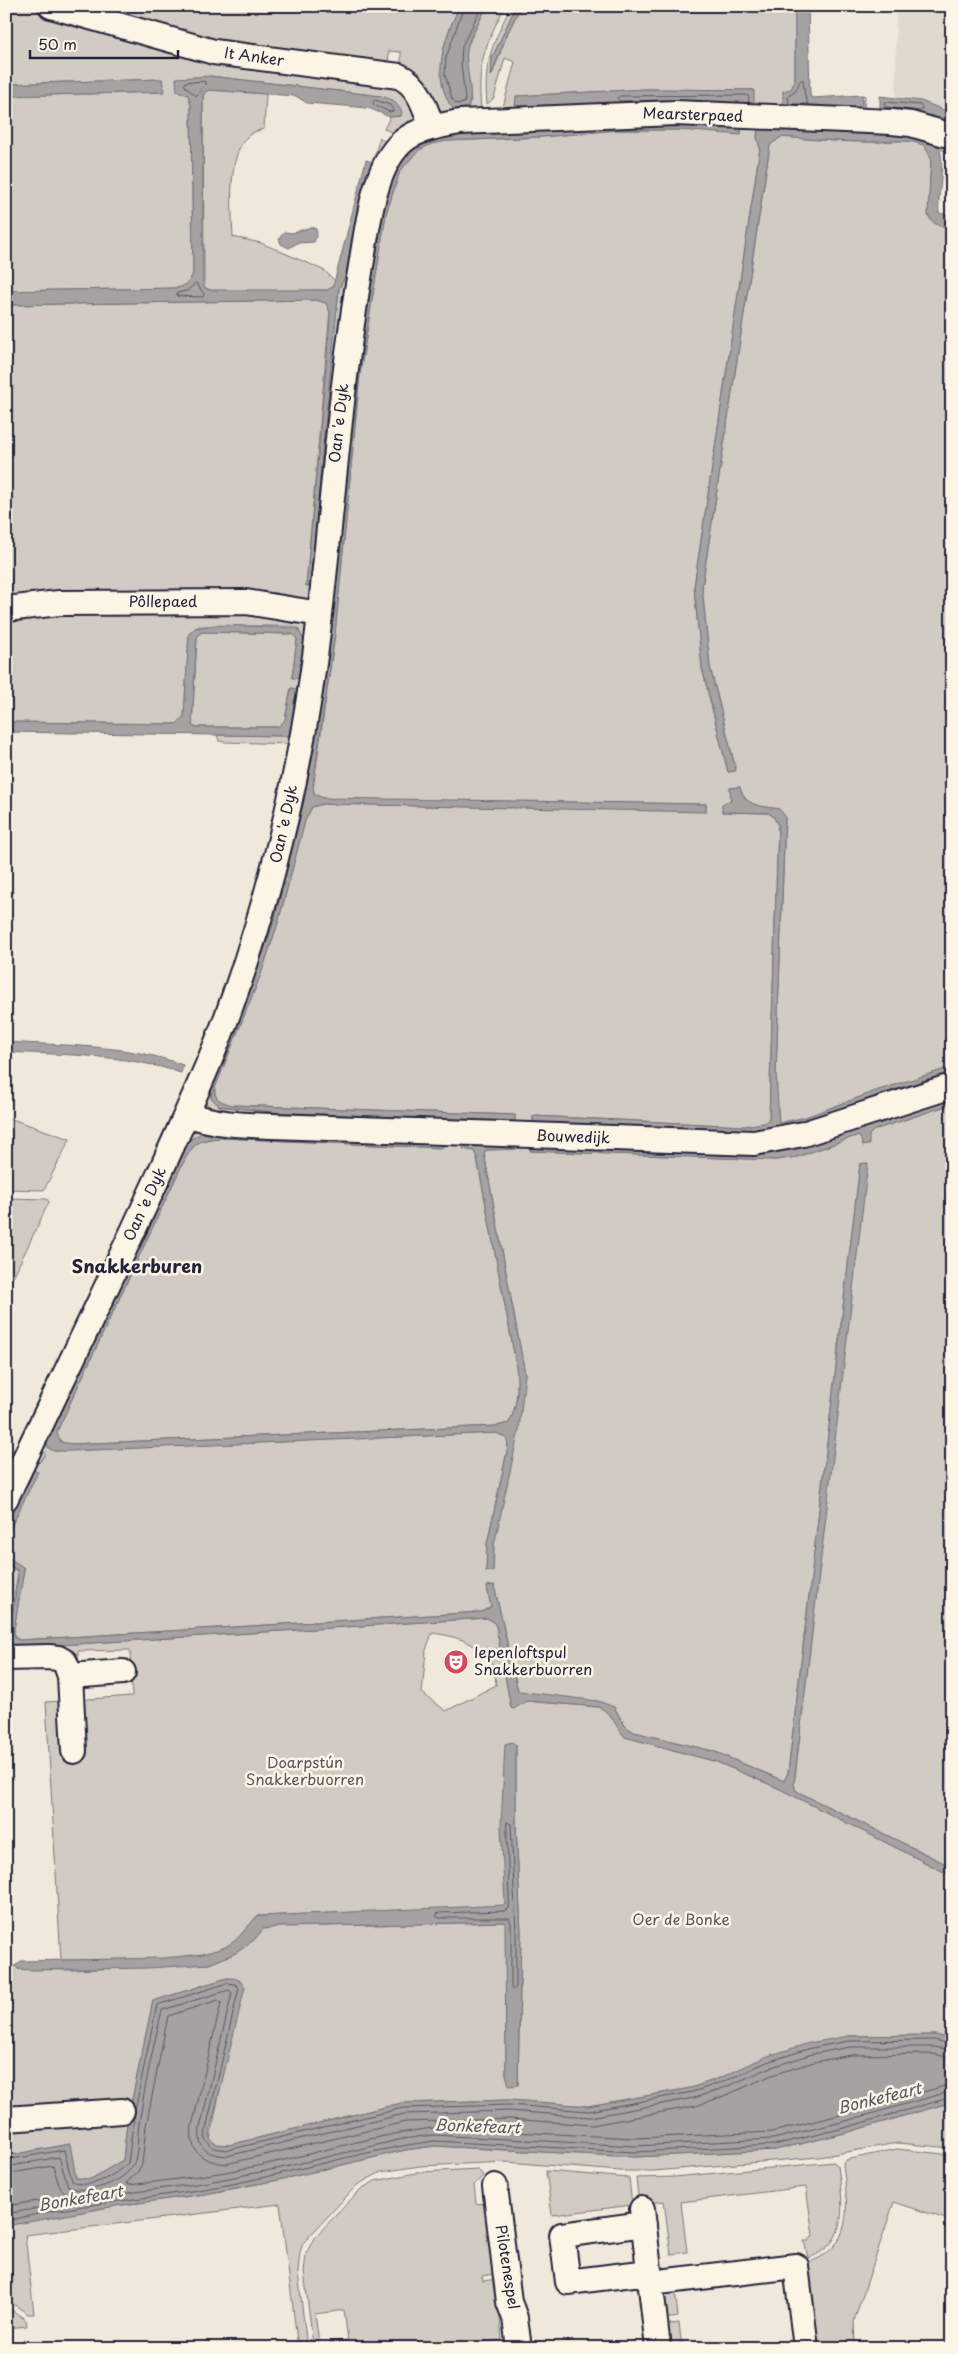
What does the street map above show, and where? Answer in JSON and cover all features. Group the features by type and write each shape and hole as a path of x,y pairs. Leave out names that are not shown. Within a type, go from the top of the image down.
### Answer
{"street":[{"name":"It Anker","path":"52,6 214,52 399,76 407,80 415,88 432,127"},
{"name":"Mearsterpaed","path":"432,127 485,120 675,113 892,122 911,124 952,136"},
{"name":"Oan 'e Dyk","path":"6,1498 186,1114 234,997 278,855 300,747 320,614 346,364 370,218 383,171 390,157 400,143 432,127"},
{"name":"Pôllepaed","path":"6,609 59,602 246,602 320,614"},
{"name":"Bouwedijk","path":"186,1114 203,1120 223,1123 272,1126 754,1143 803,1134 952,1086"},
{"path":"6,1658 58,1658 65,1662 70,1676 74,1751"},
{"path":"70,1676 123,1672"},
{"path":"6,2119 122,2111"},
{"name":"Pilotenespel","path":"495,2186 509,2302 515,2318 519,2348"},
{"path":"658,2348 650,2278 643,2217 562,2235 568,2282 650,2278 796,2266 806,2348"}],"shaded area":[{"path":"896,6 952,6 952,113 921,101 896,97"}],"green space":[{"path":"6,6 26,6 181,51 402,88 418,119 416,123 395,133 384,129 390,117 401,116 381,96 210,76 183,91 188,95 191,105 193,272 188,283 177,288 6,291 6,96 163,92 162,79 6,84"},
{"path":"80,6 460,6 444,47 442,80 444,91 471,101 466,63 467,47 487,6 505,6 487,45 481,68 481,110 453,117 435,108 401,68 401,52 389,51 388,67 249,49"},
{"path":"511,6 516,6 492,58 492,75 508,32 521,6 792,6 795,17 795,81 783,108 862,106 862,95 865,96 864,108 862,112 509,114 503,107 515,62 505,58 494,98 487,104 486,89 488,64 494,42","holes":["647,89 754,90 515,110 517,96"]},
{"path":"209,90 266,94 264,129 249,135 237,155 232,183 233,237 261,243 325,271 336,282 334,287 327,290 215,292 204,287 203,96"},
{"path":"641,118 894,127 949,141 946,151 939,149 933,142 912,135 758,129 757,137 760,148 694,587 702,668 728,772 736,770 710,667 702,587 770,145 781,137 856,142 902,141 924,145 931,158 928,215 938,225 952,227 952,1067 879,1090 806,1117 779,1123 777,1117 776,1072 785,816 779,809 760,806 750,802 742,794 740,787 730,788 731,800 723,804 722,812 768,813 773,816 778,825 769,1119 764,1123 745,1126 533,1116 533,1122 747,1130 783,1127 807,1121 952,1071 952,1079 829,1120 804,1127 754,1136 231,1117 215,1112 204,1099 205,1084 265,922 281,868 302,777 313,716 321,654 360,303 368,246 376,209 385,177 404,149 423,137 447,129","holes":["617,124 681,124 741,129 741,134 681,130 617,130 542,137 447,141 431,144 419,150 400,171 386,214 360,374 335,634 313,790 318,797 333,799 706,804 706,811 323,804 312,807 305,821 278,923 261,974 215,1088 215,1095 222,1101 232,1105 515,1115 515,1122 272,1112 219,1106 211,1098 212,1086 274,922 304,801 329,634 355,373 381,213 395,168 404,155 415,146 429,139 446,135 542,131"]},
{"path":"380,137 387,145 313,599 6,605 6,305 316,300 326,303 330,312 306,586 339,289 347,272 365,189"},
{"path":"245,608 300,620 309,631 295,744 224,742 219,741 217,735 288,736 290,734 297,689 291,688 285,720 278,727 194,727 192,725 197,637 201,632 292,634 297,639 292,677 304,641 292,626 199,626 189,634 184,716 177,724 6,722 6,614"},
{"path":"952,1104 952,1867 796,1791 794,1784 867,1163 860,1164 788,1773 784,1781 713,1751 634,1732 625,1726 614,1707 518,1691 494,1585 487,1587 491,1607 481,1612 20,1640 15,1638 14,1629 24,1570 23,1567 6,1556 6,1537 37,1472 33,1471 6,1528 6,1515 31,1463 40,1462 45,1454 41,1447 187,1135 202,1128 835,1135 795,1149 747,1153 531,1144 531,1151 776,1160 797,1157 853,1137 869,1135 874,1130","holes":["222,1133 445,1142 442,1148 222,1138 205,1140 195,1145 180,1169 57,1433 61,1442 71,1444 497,1426 509,1423 513,1415 517,1388 514,1353 477,1158 474,1151 464,1149 515,1149 487,1150 484,1153 525,1374 494,1545 493,1571 486,1571 487,1544 508,1447 507,1439 497,1433 54,1451 50,1433 191,1139"]},
{"path":"6,1117 70,1139 44,1190 6,1189"},
{"path":"6,1198 47,1199 49,1202 6,1292"},
{"path":"6,1563 18,1572 7,1642 12,1648 487,1618 493,1621 496,1626 511,1708 526,1701 599,1707 611,1717 625,1737 717,1762 778,1788 952,1876 952,2039 935,2035 849,2036 691,2088 588,2106 510,2100 402,2103 229,2145 215,2144 210,2139 242,1982 227,1978 153,2001 127,2123 123,2160 91,2179 76,2178 69,2144 6,2156 7,1967 72,1970 209,1964 236,1953 255,1939 263,1929 277,1927 506,1922 506,2075 518,2085 521,1933 516,1824 516,1745 505,1906 257,1916 236,1940 212,1952 171,1959 61,1960 46,1702 132,1696 130,1650 78,1651 78,1664 6,1653","holes":["432,1633 467,1642 482,1652 494,1668 496,1685 446,1711 422,1693 426,1650"]},
{"path":"952,2102 952,2148 897,2143 819,2157 654,2171 620,2171 506,2162 420,2166 381,2172 357,2185 303,2243 298,2272 307,2348 298,2348 280,2204 25,2235 34,2314 28,2314 6,2299 6,2226 14,2224 115,2206 205,2194 283,2179 405,2150 434,2146 635,2157 775,2150 845,2133"},
{"path":"897,2149 952,2155 952,2221 894,2202 854,2321 855,2348 844,2345 842,2348 813,2348 807,2263 830,2250 838,2241 842,2232 846,2208 843,2163 846,2160"},
{"path":"834,2162 838,2166 840,2180 841,2220 831,2243 822,2252 808,2258 804,2241 809,2241 809,2238 813,2236 806,2187 681,2202 687,2252 671,2254 664,2201 639,2204 636,2178 674,2177"},
{"path":"478,2169 483,2176 474,2185 476,2204 487,2203 495,2274 482,2276 483,2281 496,2279 502,2340 437,2348 331,2348 330,2342 348,2340 344,2310 315,2314 319,2343 313,2344 304,2272 306,2254 314,2238 361,2189 375,2181 421,2172"},
{"path":"546,2171 629,2178 632,2205 552,2215"},
{"path":"675,2289 678,2317 664,2319 663,2304 665,2297 670,2291"},
{"path":"6,2306 26,2320 27,2326 6,2328"},
{"path":"679,2323 682,2348 667,2348 664,2325"}],"water":[{"path":"460,6 487,6 467,49 466,56 470,86 468,108 453,109 446,97 441,71 445,44"},
{"path":"516,6 521,6 508,32 491,76 492,58"},
{"path":"792,6 808,6 810,95 812,98 862,95 862,106 856,112 783,108 783,91 791,89 795,81 795,17"},
{"path":"210,76 381,96 393,100 402,111 401,116 390,117 371,109 307,103 296,96 209,90 203,96 203,282 204,287 208,290 327,290 333,287 366,160 373,162 347,272 339,289 311,586 306,586 329,332 330,312 326,303 316,300 6,305 6,291 177,288 188,283 193,272 191,105 188,95 177,91 176,78"},
{"path":"162,79 164,92 6,96 6,84"},
{"path":"647,89 754,90 754,109 515,110 516,96"},
{"path":"880,96 921,101 952,113 952,123 915,115 880,111"},
{"path":"681,124 741,129 741,135 681,130 617,130 542,137 447,141 431,144 419,150 400,171 386,214 360,374 335,634 313,782 314,794 324,798 706,804 706,812 323,804 312,807 305,821 278,923 261,974 215,1088 215,1095 222,1101 232,1105 515,1115 515,1122 272,1112 219,1106 211,1098 212,1086 274,922 304,801 329,634 355,373 381,213 390,182 404,155 415,146 446,135 586,126"},
{"path":"758,129 883,133 909,136 928,141 939,148 941,154 942,170 939,213 952,216 952,227 938,225 928,215 931,158 924,145 902,141 856,142 781,137 770,145 702,587 710,667 736,771 728,772 702,668 694,587 760,148 757,137"},
{"path":"311,227 316,229 317,234 314,242 297,243 289,248 281,244 279,239 284,232 292,233"},
{"path":"215,625 298,628 304,641 298,679 292,678 297,639 292,634 201,632 197,637 192,725 194,727 278,727 285,720 291,688 297,689 290,734 288,736 6,732 6,722 177,724 184,716 189,634 195,628"},
{"path":"740,787 742,794 750,802 760,806 779,809 785,816 776,1072 779,1123 806,1117 879,1090 952,1067 952,1071 807,1121 783,1127 747,1130 533,1123 533,1116 745,1126 764,1123 769,1119 778,825 773,816 768,813 722,812 722,804 731,800 730,788"},
{"path":"6,1042 96,1047 140,1053 183,1065 181,1073 138,1062 95,1056 6,1052"},
{"path":"952,1097 952,1104 874,1130 869,1135 869,1145 863,1146 860,1137 856,1136 797,1157 776,1160 530,1151 531,1144 747,1153 795,1149"},
{"path":"201,1133 445,1142 442,1148 222,1138 205,1140 195,1145 180,1169 58,1429 57,1433 61,1442 71,1444 497,1426 509,1423 513,1415 517,1388 514,1353 477,1158 474,1151 463,1149 466,1143 515,1144 515,1149 487,1150 484,1153 525,1374 519,1430 494,1545 493,1571 486,1571 487,1544 508,1447 507,1439 497,1433 70,1451 54,1451 48,1448 47,1443 50,1433 174,1166 191,1139"},
{"path":"868,1163 794,1784 796,1791 952,1867 952,1876 778,1788 717,1762 625,1737 611,1717 599,1707 526,1701 514,1709 511,1708 496,1626 493,1621 487,1618 12,1648 8,1645 18,1577 17,1570 6,1563 6,1556 23,1567 24,1570 14,1629 15,1638 20,1640 481,1612 491,1607 487,1586 494,1585 518,1691 598,1701 614,1707 625,1726 634,1732 713,1751 784,1781 788,1773 860,1164"},
{"path":"33,1470 38,1472 6,1537 6,1528"},
{"path":"512,1742 516,1745 516,1824 521,1933 518,2085 509,2086 506,2074 505,1922 277,1927 263,1929 255,1939 236,1953 209,1964 148,1968 31,1970 18,1969 15,1966 21,1961 164,1958 203,1954 226,1947 237,1939 257,1916 505,1905 501,1827 505,1744"},
{"name":"Bonkefeart","path":"227,1978 233,1978 242,1982 245,1987 210,2131 210,2139 216,2144 229,2145 402,2103 510,2100 588,2106 691,2088 722,2077 765,2057 809,2043 849,2036 935,2035 952,2039 952,2102 845,2133 775,2150 635,2157 434,2146 405,2150 283,2179 205,2194 115,2206 6,2226 6,2156 70,2144 76,2178 91,2179 123,2160 127,2123 153,2001"}],"place":[{"name":"Iepenloftspul Snakkerbuorren","path":"456,1662"}],"district":[{"name":"Snakkerburen","path":"137,1267"}],"park label":[{"name":"Doarpstún Snakkerbuorren","path":"305,1772"},
{"name":"Oer de Bonke","path":"681,1920"}]}
